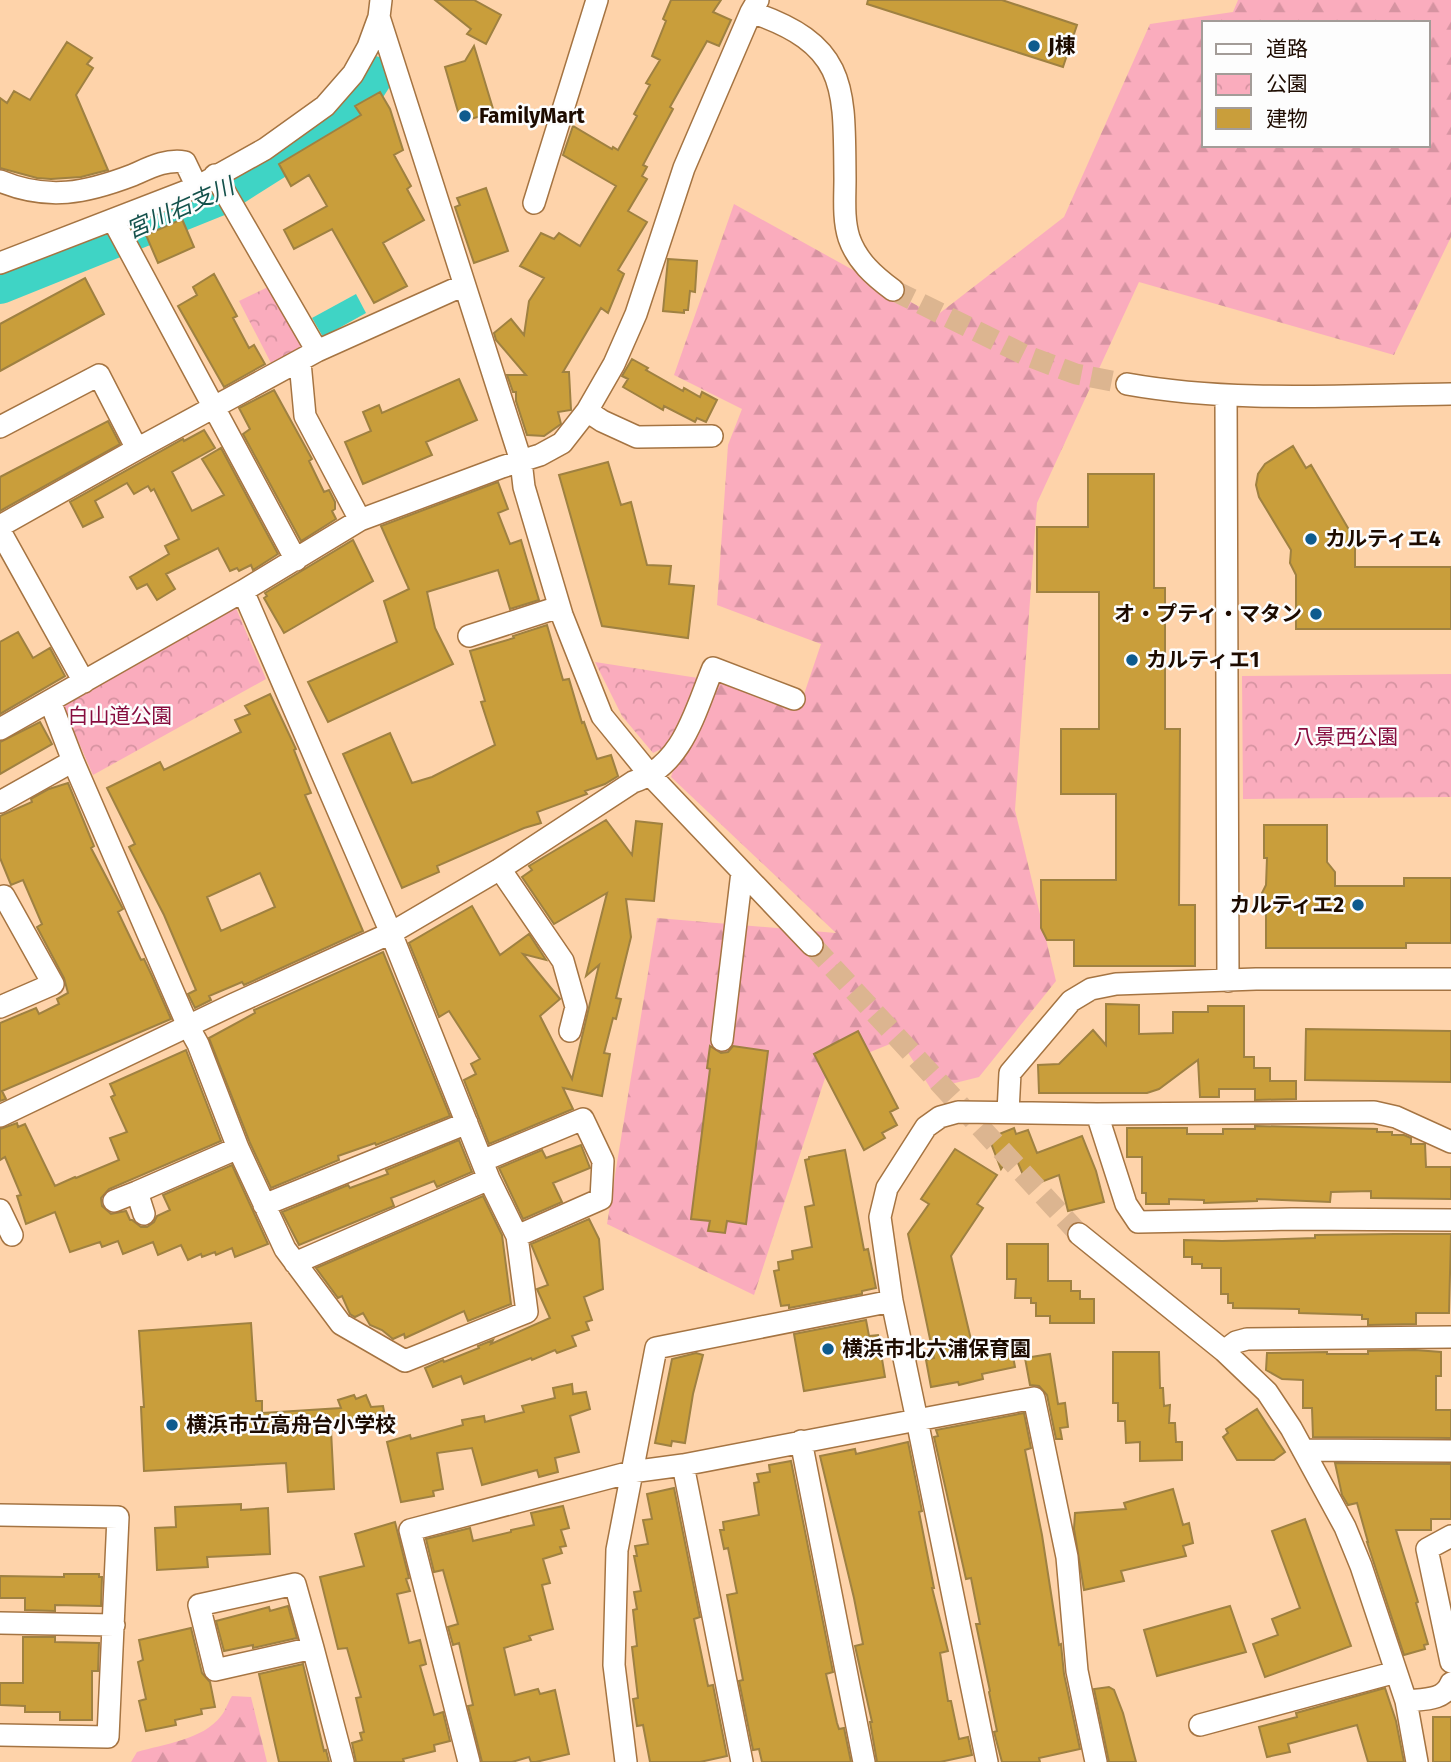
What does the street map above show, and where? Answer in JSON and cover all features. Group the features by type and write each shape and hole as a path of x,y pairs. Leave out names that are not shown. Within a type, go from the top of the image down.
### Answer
{"street":[{"path":"534,203 597,0"},
{"path":"0,730 296,560 359,520 540,455 562,443 587,411 614,364 636,314 684,168 754,6 802,35 825,55 839,84 844,112 845,213 849,237 860,260 893,290"},
{"path":"0,263 118,230 197,187 218,180 265,149 325,106 353,74 368,47 380,9"},
{"path":"380,9 521,461 524,486 559,607 602,716 651,776 812,945"},
{"path":"0,181 27,190 75,193 101,187 170,160 185,162 197,187"},
{"path":"218,180 309,357 305,416 359,520"},
{"path":"118,230 296,560"},
{"path":"84,682 0,529 137,449 309,357 464,285"},
{"path":"0,427 99,375 137,449"},
{"path":"1127,384 1163,391 1226,395 1451,394"},
{"path":"1226,395 1228,981"},
{"path":"587,411 637,437 712,436"},
{"path":"50,701 73,761 198,1044 239,1148 285,1250 341,1324 405,1361 527,1312 517,1237 486,1170 391,933 243,591"},
{"path":"469,636 559,607"},
{"path":"0,1116 391,933 500,869 633,782 651,776 680,748 713,668 794,699"},
{"path":"0,802 73,761"},
{"path":"500,869 563,961 576,1007 570,1031"},
{"path":"722,1040 742,872"},
{"path":"0,1007 53,984 7,920 4,896"},
{"path":"1008,1112 1010,1073 1071,1001 1091,989 1116,984 1451,979"},
{"path":"987,1762 892,1301 880,1216 887,1188 926,1127 940,1116 958,1112 1374,1112 1396,1117 1451,1142"},
{"path":"1097,1114 1126,1204 1138,1222 1451,1220"},
{"path":"295,1263 486,1170 583,1119 603,1161 601,1199 517,1237"},
{"path":"264,1205 467,1123"},
{"path":"114,1200 239,1148"},
{"path":"138,1192 144,1214"},
{"path":"0,1210 12,1235"},
{"path":"1079,1234 1224,1350 1267,1392 1303,1450 1345,1527 1361,1566 1406,1701 1418,1762"},
{"path":"626,1762 614,1665 617,1550 656,1348 892,1301"},
{"path":"1224,1350 1247,1339 1451,1337"},
{"path":"469,1762 410,1530 631,1472 682,1465 1034,1398 1067,1558 1077,1671 1096,1762"},
{"path":"802,1441 864,1762"},
{"path":"1303,1450 1451,1451"},
{"path":"682,1465 742,1762"},
{"path":"0,1514 118,1517 108,1737 0,1735"},
{"path":"1451,1536 1427,1549 1451,1662"},
{"path":"313,1648 215,1670 199,1605 295,1584 313,1648 343,1762"},
{"path":"0,1623 114,1625"},
{"path":"1200,1725 1396,1672"},
{"path":"1406,1701 1439,1697 1451,1683"}],"green space":[{"path":"1238,0 1451,0 1451,237 1394,355 1139,282 1037,503 1015,810 1056,981 979,1077 931,1089 900,1040 828,1069 754,1295 607,1224 657,918 836,933 671,777 713,668 800,706 821,644 717,605 728,445 742,409 674,375 734,204 936,316 1064,217 1150,24 1233,12"},
{"path":"270,286 305,347 272,365 239,301"},
{"name":"白山道公園","path":"236,608 266,679 93,775 62,704"},
{"path":"595,662 698,678 669,745 653,753 622,716"},
{"name":"八景西公園","path":"1451,674 1451,797 1243,799 1242,676"},
{"path":"232,1696 251,1697 267,1762 131,1762 137,1752 204,1731 221,1716"}],"water":[{"path":"356,294 366,313 323,337 312,318"}],"building":[{"path":"435,0 474,0 501,15 486,44 467,34 471,29"},
{"path":"671,0 721,0 713,12 731,20 719,46 707,41 670,107 673,109 643,165 647,167 642,176 647,179 628,211 647,222 618,270 624,274 608,313 601,308 563,372 569,372 571,410 558,412 561,424 544,436 527,435 516,401 516,392 513,392 507,375 526,375 496,340 494,333 511,319 524,335 529,301 544,278 520,266 541,233 554,239 559,233 580,246 616,186 563,155 573,126 618,150 650,85 646,83 660,60 652,56"},
{"name":"J棟","path":"868,0 1002,0 1077,25 1063,67 867,4"},
{"path":"67,42 92,58 87,64 93,68 76,95 108,170 81,177 51,179 0,168 0,98 7,103 14,91 30,100"},
{"path":"474,46 494,112 461,122 445,67 465,61"},
{"path":"380,92 390,109 403,150 394,155 411,186 407,189 424,220 383,243 407,286 374,303 332,229 294,249 284,230 327,206 309,175 291,186 279,164 361,115 355,106"},
{"path":"486,188 508,251 474,263 455,207 460,205 457,198"},
{"path":"182,219 194,247 158,263 146,235"},
{"path":"668,259 697,261 695,292 690,291 688,310 684,310 684,313 663,311"},
{"path":"214,274 237,316 233,318 249,348 254,345 265,364 224,387 178,306 197,295 193,287"},
{"path":"85,278 104,314 0,371 0,324"},
{"path":"632,359 683,391 684,388 700,397 702,392 717,400 706,422 697,418 695,422 664,406 663,410 623,387 628,379 622,376"},
{"path":"459,379 477,420 426,442 432,455 363,484 345,442 371,431 363,412 379,405 382,413"},
{"path":"274,390 312,459 309,461 324,492 329,490 335,502 335,509 332,511 336,519 301,541 243,434 250,429 239,408"},
{"path":"108,421 120,444 0,511 0,477"},
{"path":"204,430 215,448 172,472 192,511 224,495 202,459 221,448 278,554 253,570 251,565 239,571 237,568 230,571 218,548 166,574 175,589 157,600 147,584 137,589 130,577 169,554 165,546 179,539 154,489 151,491 148,486 134,494 127,483 95,501 103,517 83,527 70,502"},
{"name":"カルティエ4","path":"1293,446 1306,468 1311,465 1355,540 1355,567 1451,567 1451,629 1296,629 1296,575 1290,563 1291,550 1259,497 1256,485 1258,474 1265,464"},
{"path":"608,462 621,505 631,502 647,565 671,566 669,584 694,586 688,638 602,626 559,475"},
{"name":"カルティエ1","path":"1088,474 1154,474 1154,588 1165,588 1165,729 1180,729 1179,905 1195,905 1195,966 1074,966 1074,940 1047,940 1041,928 1041,880 1116,880 1116,794 1061,794 1061,729 1099,729 1099,592 1037,592 1037,527 1088,527"},
{"path":"498,482 508,509 498,513 510,544 521,540 539,600 510,609 498,570 427,592 435,628 453,664 328,722 308,682 397,642 384,601 409,589 381,526"},
{"path":"353,540 373,581 284,633 264,598 267,596 265,593"},
{"path":"547,625 563,680 569,679 582,723 584,722 597,759 611,755 618,776 585,791 587,794 537,812 541,823 437,866 439,872 402,888 343,754 390,733 412,783 432,777 495,745 481,702 485,701 470,651"},
{"path":"18,632 33,658 50,648 65,676 0,714 0,642"},
{"path":"270,694 296,749 294,750 311,793 305,795 363,931 244,985 242,982 209,996 211,1000 195,1008 188,994 196,990 164,915 129,847 135,844 107,788 160,762 164,770 241,732 235,720 250,714 245,706","holes":["260,873 275,907 221,931 207,897"]},
{"path":"40,722 52,744 0,774 0,742"},
{"path":"68,783 94,846 91,848 123,909 118,912 141,960 144,959 171,1019 2,1091 6,1099 0,1101 0,1023 36,1008 39,1014 59,1004 57,999 68,993 64,978 37,927 42,924 23,880 11,885 0,858 0,816 32,802 31,799 49,789"},
{"path":"606,820 632,855 636,821 662,824 654,901 626,899 631,937 616,998 621,999 604,1053 610,1054 602,1096 563,1088 573,1109 489,1144 464,1080 476,1074 471,1064 480,1059 449,1011 439,1017 409,943 472,906 500,955 529,934 546,960 523,954 560,999 540,1016 572,1079 599,965 586,976 607,893 554,924 522,877 532,870 529,866"},
{"name":"カルティエ2","path":"1264,825 1327,825 1327,862 1335,872 1335,886 1404,886 1404,878 1451,878 1451,943 1406,943 1406,948 1266,948 1266,909 1262,901 1266,885 1267,858 1264,858"},
{"path":"383,952 450,1116 376,1145 375,1143 338,1156 339,1160 271,1188 250,1143 209,1038 255,1013 254,1010"},
{"path":"1106,1004 1139,1005 1139,1034 1173,1033 1173,1012 1208,1012 1208,1006 1244,1006 1244,1057 1254,1057 1254,1068 1270,1068 1270,1081 1296,1081 1296,1099 1255,1100 1255,1089 1219,1089 1219,1097 1200,1097 1198,1060 1159,1089 1147,1093 1039,1093 1038,1065 1059,1064 1093,1030 1106,1045"},
{"path":"1306,1029 1451,1031 1451,1082 1305,1080"},
{"path":"858,1031 898,1108 890,1112 897,1125 882,1133 885,1138 864,1150 814,1054"},
{"path":"710,1046 721,1053 728,1052 733,1046 768,1051 746,1224 727,1221 725,1233 708,1231 710,1221 691,1219 710,1069 707,1068"},
{"path":"186,1050 221,1141 109,1189 101,1198 102,1206 111,1214 126,1211 130,1220 141,1227 147,1227 157,1216 170,1210 163,1195 232,1165 268,1244 235,1257 232,1248 216,1255 215,1252 202,1257 201,1254 188,1260 181,1245 158,1255 153,1242 123,1254 118,1241 102,1247 100,1242 70,1252 55,1212 26,1224 17,1196 21,1195 5,1157 0,1160 0,1129 17,1123 18,1127 25,1124 55,1186 119,1160 110,1138 127,1132 111,1097 115,1095 110,1084"},
{"path":"1255,1126 1377,1129 1377,1132 1404,1135 1411,1138 1411,1144 1425,1144 1426,1167 1451,1167 1451,1199 1371,1198 1371,1191 1331,1192 1330,1202 1257,1199 1204,1203 1204,1200 1169,1199 1169,1204 1146,1204 1146,1193 1142,1193 1142,1157 1127,1157 1127,1128 1187,1128 1187,1134 1223,1134 1223,1129 1255,1129"},
{"path":"1014,1128 1016,1134 1028,1130 1037,1153 1082,1136 1096,1171 1104,1202 1068,1211 1059,1175 1028,1187 1013,1151 1001,1169 989,1138"},
{"path":"459,1140 472,1172 437,1187 434,1181 391,1198 394,1206 299,1245 282,1212 348,1185 350,1188 388,1174 386,1170"},
{"path":"581,1145 590,1168 553,1183 562,1202 523,1219 499,1168 542,1150 546,1158"},
{"path":"955,1149 997,1175 977,1204 983,1208 951,1256 973,1348 976,1348 977,1352 1011,1346 1015,1367 982,1374 983,1379 959,1385 958,1382 931,1387 926,1360 934,1358 908,1234 929,1204 921,1199"},
{"path":"845,1150 864,1250 868,1249 876,1288 862,1291 862,1294 789,1308 789,1305 781,1306 774,1271 779,1270 778,1262 793,1259 792,1251 812,1247 805,1207 814,1205 805,1160"},
{"path":"483,1196 502,1235 511,1304 468,1321 464,1311 405,1338 404,1334 393,1339 370,1325 363,1313 355,1317 350,1314 342,1296 338,1298 316,1268"},
{"path":"589,1219 599,1239 603,1289 584,1297 592,1320 586,1322 589,1330 572,1336 576,1346 557,1353 555,1350 532,1360 531,1358 464,1384 461,1376 433,1387 425,1368 493,1340 491,1344 550,1318 537,1289 548,1285 531,1244"},
{"path":"1451,1234 1449,1313 1416,1313 1416,1324 1368,1325 1368,1319 1362,1319 1362,1315 1299,1313 1299,1309 1233,1308 1233,1303 1228,1303 1228,1294 1221,1294 1221,1268 1202,1268 1202,1264 1192,1264 1192,1257 1184,1257 1184,1240"},
{"path":"1007,1244 1048,1244 1048,1281 1071,1281 1071,1291 1080,1291 1080,1299 1094,1299 1094,1323 1050,1323 1050,1316 1036,1316 1036,1303 1031,1303 1031,1298 1015,1298 1016,1279 1007,1279"},
{"path":"866,1320 869,1336 878,1335 885,1377 804,1391 794,1334"},
{"path":"251,1323 256,1401 262,1401 262,1413 341,1408 338,1400 354,1395 356,1399 366,1395 371,1407 383,1406 384,1411 331,1430 334,1489 288,1492 286,1463 144,1471 141,1407 144,1407 139,1331"},
{"path":"1368,1351 1441,1352 1441,1376 1436,1376 1436,1410 1451,1410 1451,1438 1313,1437 1312,1408 1303,1408 1303,1380 1282,1379 1266,1370 1267,1353 1368,1354"},
{"path":"1113,1352 1159,1352 1160,1388 1163,1388 1164,1406 1170,1405 1169,1423 1175,1423 1176,1442 1182,1442 1182,1460 1140,1461 1140,1442 1126,1443 1125,1421 1118,1421 1118,1403 1113,1403"},
{"path":"696,1353 703,1355 685,1443 672,1441 671,1446 655,1443 672,1359"},
{"path":"1050,1354 1058,1404 1065,1403 1068,1427 1060,1428 1062,1439 1056,1439 1047,1395 1039,1386 1030,1385 1025,1358"},
{"path":"572,1384 573,1394 586,1392 590,1409 570,1416 579,1452 555,1458 558,1472 539,1477 537,1470 482,1485 472,1448 437,1453 443,1489 433,1491 434,1496 401,1502 387,1442 410,1435 411,1439 463,1425 462,1420 484,1416 485,1422 524,1412 522,1406 555,1398 553,1388"},
{"path":"1257,1409 1285,1452 1274,1460 1237,1460 1223,1437 1228,1433 1226,1429"},
{"path":"1024,1413 1031,1448 1025,1450 1042,1535 1059,1645 1061,1644 1064,1674 1080,1749 1039,1758 1040,1762 1002,1762 994,1732 997,1731 976,1624 980,1624 971,1578 966,1579 934,1437 938,1436 936,1430"},
{"path":"908,1442 922,1511 919,1512 932,1588 948,1651 940,1653 948,1701 951,1701 959,1739 968,1737 972,1755 940,1762 877,1762 872,1722 855,1646 863,1644 820,1456 855,1449 856,1454"},
{"path":"791,1461 833,1672 826,1674 837,1723 839,1729 844,1728 851,1762 762,1762 759,1749 753,1750 739,1681 743,1680 727,1595 737,1593 728,1548 724,1549 720,1530 724,1530 723,1522 759,1515 754,1483 759,1482 757,1474 770,1472 769,1465"},
{"path":"1335,1463 1451,1464 1451,1519 1431,1519 1431,1530 1396,1530 1418,1602 1416,1603 1428,1644 1424,1645 1425,1649 1404,1655 1357,1503 1348,1505 1342,1495"},
{"path":"674,1488 700,1617 694,1619 708,1686 713,1685 727,1756 700,1762 650,1762 643,1725 637,1726 633,1699 638,1698 632,1647 637,1646 634,1592 641,1591 634,1556 637,1556 635,1546 648,1544 643,1520 652,1519 647,1494"},
{"path":"1173,1489 1183,1525 1189,1523 1193,1543 1183,1546 1186,1556 1121,1571 1124,1581 1084,1590 1074,1529 1075,1513 1126,1509 1124,1503"},
{"path":"241,1504 241,1510 268,1508 270,1554 207,1557 208,1567 157,1570 155,1528 176,1527 175,1507"},
{"path":"563,1506 569,1528 561,1530 566,1546 560,1547 562,1553 543,1559 550,1583 542,1585 553,1629 529,1636 531,1640 504,1648 515,1695 538,1689 540,1694 555,1690 569,1754 536,1762 531,1762 529,1757 512,1762 482,1762 468,1706 473,1705 459,1643 453,1645 448,1627 458,1624 443,1570 434,1572 426,1539 470,1528 473,1541 511,1532 534,1525 531,1513"},
{"path":"1305,1519 1351,1646 1265,1677 1253,1644 1278,1635 1272,1619 1300,1608 1272,1531"},
{"path":"395,1522 409,1578 406,1579 410,1591 397,1594 409,1643 420,1640 426,1664 420,1666 434,1715 443,1712 450,1741 434,1745 435,1751 403,1759 404,1762 356,1762 352,1743 362,1740 360,1733 364,1732 356,1698 361,1697 347,1648 338,1649 320,1577 364,1566 355,1534"},
{"path":"64,1574 99,1574 99,1577 102,1577 101,1606 55,1605 55,1611 25,1610 25,1598 0,1598 0,1576 64,1577"},
{"path":"288,1606 297,1638 253,1648 253,1645 224,1651 216,1621 269,1607 270,1611"},
{"path":"1230,1606 1246,1652 1157,1676 1144,1630"},
{"path":"191,1628 202,1673 210,1682 215,1707 201,1709 202,1714 175,1720 176,1725 146,1731 139,1701 146,1699 138,1662 143,1660 139,1640"},
{"path":"23,1637 55,1637 55,1642 99,1643 98,1671 92,1671 92,1720 60,1720 60,1712 25,1712 25,1706 0,1705 0,1683 23,1683"},
{"path":"303,1664 329,1762 279,1762 259,1674"},
{"path":"1109,1687 1114,1690 1123,1713 1136,1762 1109,1762 1094,1689"},
{"path":"1385,1688 1396,1721 1404,1762 1368,1762 1357,1725 1288,1744 1290,1752 1267,1757 1259,1727 1297,1717 1296,1713"},
{"path":"1433,1717 1451,1717 1451,1762 1433,1762"}],"waterway":[{"name":"宮川右支川","path":"0,284 216,197 328,126 362,93 373,76"}],"tunnel":[{"path":"893,290 1025,355 1076,374 1127,384"},
{"path":"812,945 1079,1234"}],"place":[{"name":"J棟","path":"1034,46"},
{"name":"FamilyMart","path":"465,116"},
{"name":"カルティエ4","path":"1311,539"},
{"name":"オ・プティ・マタン","path":"1316,614"},
{"name":"カルティエ1","path":"1132,660"},
{"name":"カルティエ2","path":"1358,905"},
{"name":"横浜市北六浦保育園","path":"828,1349"},
{"name":"横浜市立高舟台小学校","path":"172,1425"}]}
